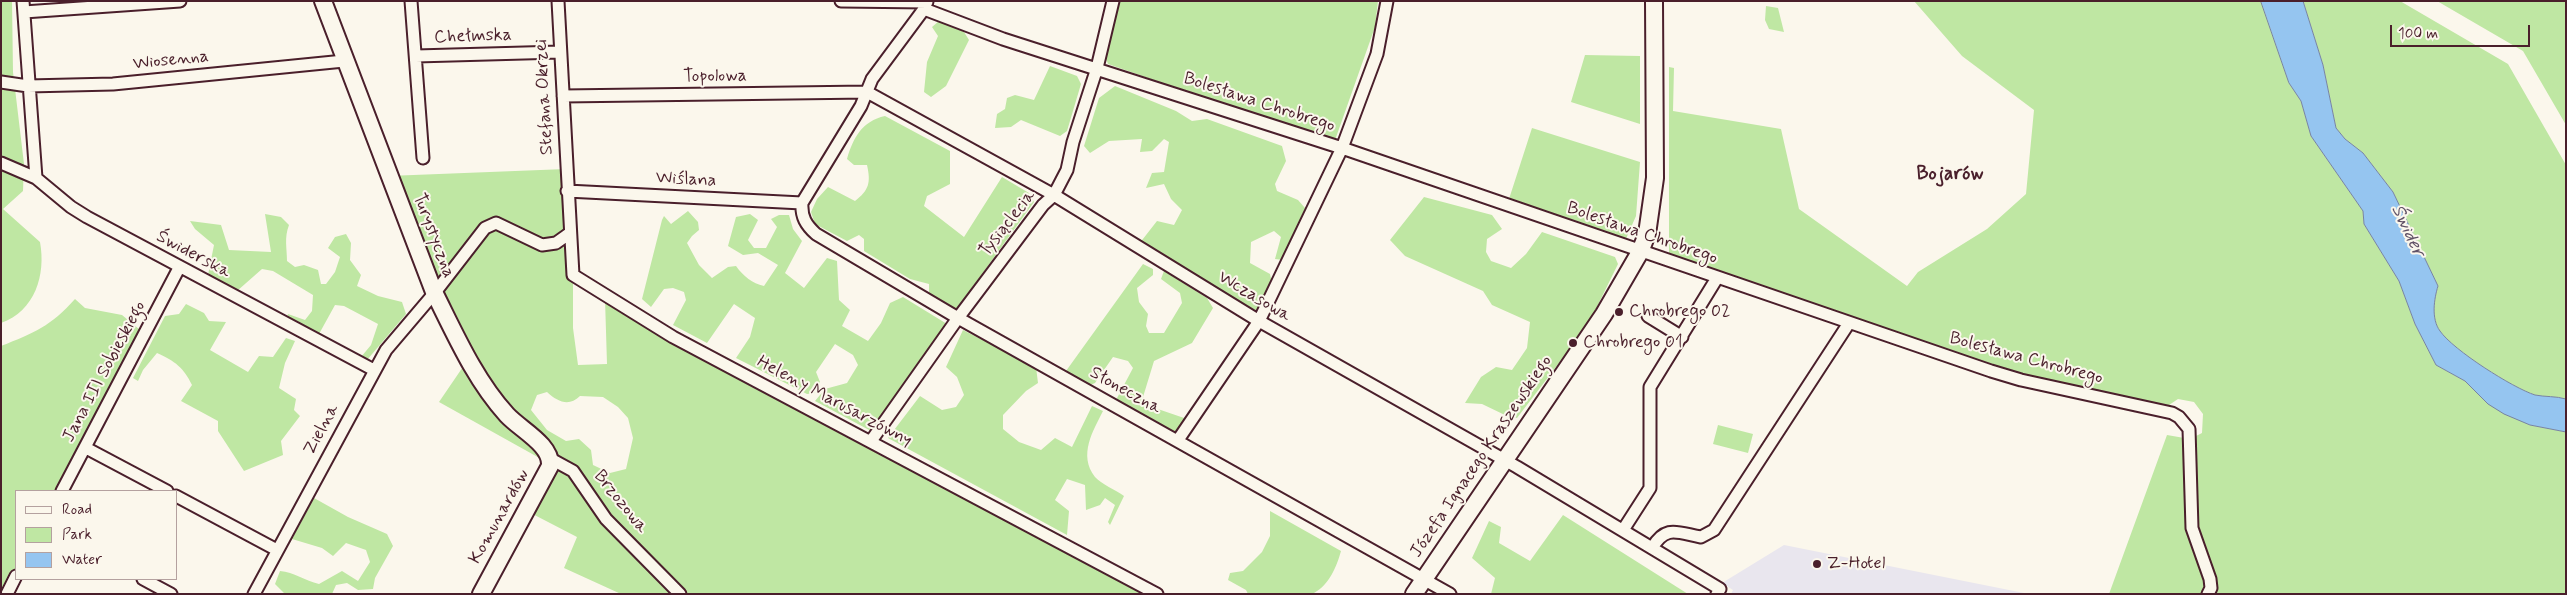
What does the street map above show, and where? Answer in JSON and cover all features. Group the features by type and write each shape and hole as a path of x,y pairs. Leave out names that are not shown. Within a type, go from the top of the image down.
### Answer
{"street":[{"path":"36,178 23,7 180,1"},
{"name":"Turystyczna","path":"323,1 336,33 344,61 434,292 456,337 487,390 507,415 544,448 551,459"},
{"path":"410,1 423,158"},
{"name":"Stefana Okrzei","path":"558,1 568,191"},
{"path":"841,1 926,4"},
{"name":"Tysiąclecia","path":"871,441 958,318 1043,205 1054,195 1067,170 1097,68 1113,1"},
{"path":"1178,440 1259,321 1342,148 1377,54 1387,1"},
{"name":"Józefa Ignacego Kraszewskiego","path":"1414,594 1604,314 1640,252 1647,234 1655,178 1654,1"},
{"path":"802,203 861,106 872,80 926,4"},
{"name":"Bolesława Chrobrego","path":"926,4 1003,39 1342,148 1640,252 2021,380 2172,412 2180,417 2189,429 2192,528 2210,579 2211,588 2208,594"},
{"name":"Chełmska","path":"416,56 560,52"},
{"name":"Wiosenna","path":"1,82 28,86 113,84 344,61"},
{"name":"Topolowa","path":"563,96 867,92"},
{"name":"Wczasowa","path":"867,92 1054,195 1259,321 1653,545 1718,591"},
{"name":"Świderska","path":"1,163 36,178 71,207 179,268 374,370"},
{"name":"Wiślana","path":"568,191 802,203"},
{"name":"Heleny Marusarzówny","path":"568,191 574,274 673,337 1157,594"},
{"name":"Słoneczna","path":"802,203 803,219 806,226 816,234 958,318 1450,594"},
{"name":"Zielna","path":"254,594 374,370 399,332 485,228 496,223 542,245 556,244 570,232"},
{"name":"Jana III Sobieskiego","path":"63,490 179,268"},
{"path":"1624,528 1650,488 1650,387 1717,278"},
{"path":"1648,316 1682,337"},
{"path":"1653,545 1660,535 1670,531 1701,537 1714,530 1848,323"},
{"path":"86,448 165,490"},
{"name":"Komunardów","path":"481,594 550,466 551,459"},
{"name":"Brzozowa","path":"551,459 573,471 606,519 680,594"},
{"path":"178,497 278,550"},
{"path":"7,594 15,578"},
{"path":"145,580 171,594"}],"shaded area":[{"name":"Z-Hotel","path":"1784,545 2029,594 1731,594 1733,590 1722,583"}],"green space":[{"path":"1,1 12,1 13,72 24,164 23,191 3,209 40,242 41,267 36,290 30,301 13,317 1,323"},
{"path":"1119,1 1378,1 1375,27 1334,143 1108,64 1105,56"},
{"path":"1914,1 2261,1 2289,83 2301,101 2311,136 2363,211 2364,224 2399,281 2415,324 2436,365 2465,381 2475,391 2530,425 2566,432 2566,594 2109,594 2167,435 2190,439 2202,433 2203,414 2194,402 2178,399 2166,407 2024,375 1669,255 1669,67 1674,68 1673,111 1781,129 1799,209 1907,286 1918,272 1987,229 2026,194 2034,110 1962,56"},
{"path":"2303,1 2400,1 2508,64 2566,165 2566,399 2535,395 2513,385 2470,358 2440,331 2434,315 2438,286 2393,192 2363,153 2345,139 2336,128 2323,65"},
{"path":"2437,1 2566,1 2566,125 2523,51"},
{"path":"1766,6 1778,8 1784,32 1769,29 1765,20"},
{"path":"939,21 964,32 969,40 946,86 931,97 924,92 927,62 938,36 932,27"},
{"path":"1585,55 1640,56 1640,124 1571,102"},
{"path":"1050,66 1077,76 1081,84 1067,131 1060,136 1021,120 1011,127 995,128 997,114 1005,109 1007,98 1015,95 1034,100"},
{"path":"1115,86 1176,111 1192,121 1207,119 1282,146 1286,161 1275,184 1277,191 1298,200 1305,208 1283,260 1275,259 1281,237 1274,231 1251,242 1250,263 1270,274 1272,283 1257,311 1139,244 1157,221 1174,225 1182,210 1171,199 1164,184 1146,188 1152,173 1164,172 1169,142 1164,139 1152,151 1140,152 1142,139 1109,141 1090,153 1084,146 1099,98"},
{"path":"885,116 950,151 950,184 927,196 924,206 964,237 1002,177 1029,193 1034,202 956,310 929,295 929,284 910,279 864,251 864,239 859,235 847,241 815,224 811,212 817,199 828,187 855,201 866,190 869,181 867,165 854,165 847,159 852,144 864,126 877,118"},
{"path":"1532,128 1640,162 1636,216 1625,241 1509,199"},
{"path":"566,169 573,275 573,328 578,365 607,364 605,299 1145,594 621,594 564,568 577,537 521,508 543,460 439,402 469,358 388,176","holes":["547,392 564,402 572,401 580,396 603,397 618,407 628,418 633,438 626,469 610,473 593,465 591,450 579,439 566,441 547,430 531,410 537,395"]},
{"path":"1424,197 1492,215 1502,229 1487,239 1486,252 1491,261 1511,268 1526,254 1542,232 1615,257 1618,264 1588,325 1517,418 1507,416 1482,404 1465,403 1481,377 1496,367 1512,370 1527,348 1530,322 1492,305 1483,291 1405,256 1390,240"},
{"path":"688,211 698,222 699,230 687,243 699,265 712,278 728,267 736,266 749,279 764,286 778,265 758,253 743,255 728,246 736,217 750,214 758,220 748,240 754,248 766,248 777,227 771,219 779,215 789,215 793,229 802,241 785,273 804,288 827,258 837,261 839,300 850,310 842,326 868,341 881,323 890,303 903,297 947,324 871,431 815,401 825,389 847,383 858,365 853,355 835,344 816,372 820,382 815,393 807,394 736,358 750,337 755,318 734,304 707,343 673,325 686,300 684,292 673,288 664,289 651,307 642,299 664,216 671,224"},
{"path":"265,214 281,217 289,225 286,239 287,261 295,267 304,265 318,270 321,284 326,284 335,272 340,257 328,248 335,237 346,234 351,243 350,260 361,275 357,286 378,296 402,302 406,314 367,360 361,357 371,345 378,324 344,306 335,305 319,334 287,318 288,314 305,320 312,311 313,295 273,271 262,269 237,291 208,275 214,245 195,229 190,221 221,225 229,250 271,252"},
{"path":"1143,264 1153,269 1153,275 1137,288 1139,302 1148,314 1146,326 1149,333 1164,333 1182,303 1180,293 1161,279 1164,271 1207,298 1213,308 1192,343 1154,361 1143,397 1152,407 1187,419 1176,433 1116,400 1133,368 1128,361 1113,357 1095,383 1088,386 1066,371"},
{"path":"75,299 85,308 122,315 145,334 64,490 15,490 15,578 7,594 1,594 1,346 41,328"},
{"path":"186,304 204,313 209,321 226,322 210,350 248,372 259,356 273,357 286,338 295,341 285,363 279,388 296,399 294,410 300,416 281,441 283,455 244,471 218,431 218,421 181,401 192,385 186,374 174,362 163,356 157,353 143,370 138,381 133,378 165,316 179,314"},
{"path":"963,330 1036,367 1038,383 1026,391 1003,415 1003,429 1019,442 1041,450 1055,438 1072,447 1092,406 1103,411 1095,427 1087,452 1090,469 1095,477 1124,496 1110,525 1108,522 1115,505 1105,498 1100,505 1086,510 1085,485 1067,479 1055,500 1069,511 1067,535 888,438 920,396 942,410 956,407 964,395 957,377 946,367"},
{"path":"1718,425 1753,434 1748,453 1713,444"},
{"path":"314,498 348,517 387,534 393,546 375,578 373,589 358,590 347,583 336,585 332,594 285,594 275,584 280,571 319,584 342,571 358,581 370,562 366,550 346,543 333,556 322,548 292,539"},
{"path":"1270,511 1341,551 1335,569 1328,580 1314,593 1248,594 1246,590 1228,580 1230,573 1243,571 1262,552 1270,536"},
{"path":"1563,515 1688,594 1491,594 1495,578 1472,558 1489,521 1501,527 1499,543 1530,561"}],"water":[{"name":"Świder","path":"2261,1 2303,1 2323,65 2336,128 2345,139 2363,153 2393,192 2438,286 2434,315 2440,331 2470,358 2513,385 2535,395 2566,399 2566,432 2530,425 2504,414 2488,404 2465,381 2436,365 2415,324 2399,281 2364,224 2363,211 2311,136 2301,101 2289,83"}],"place":[{"name":"Chrobrego 02","path":"1619,312"},
{"name":"Chrobrego 01","path":"1573,343"},
{"name":"Z-Hotel","path":"1817,564"}],"district":[{"name":"Bojarów","path":"1950,175"}]}
